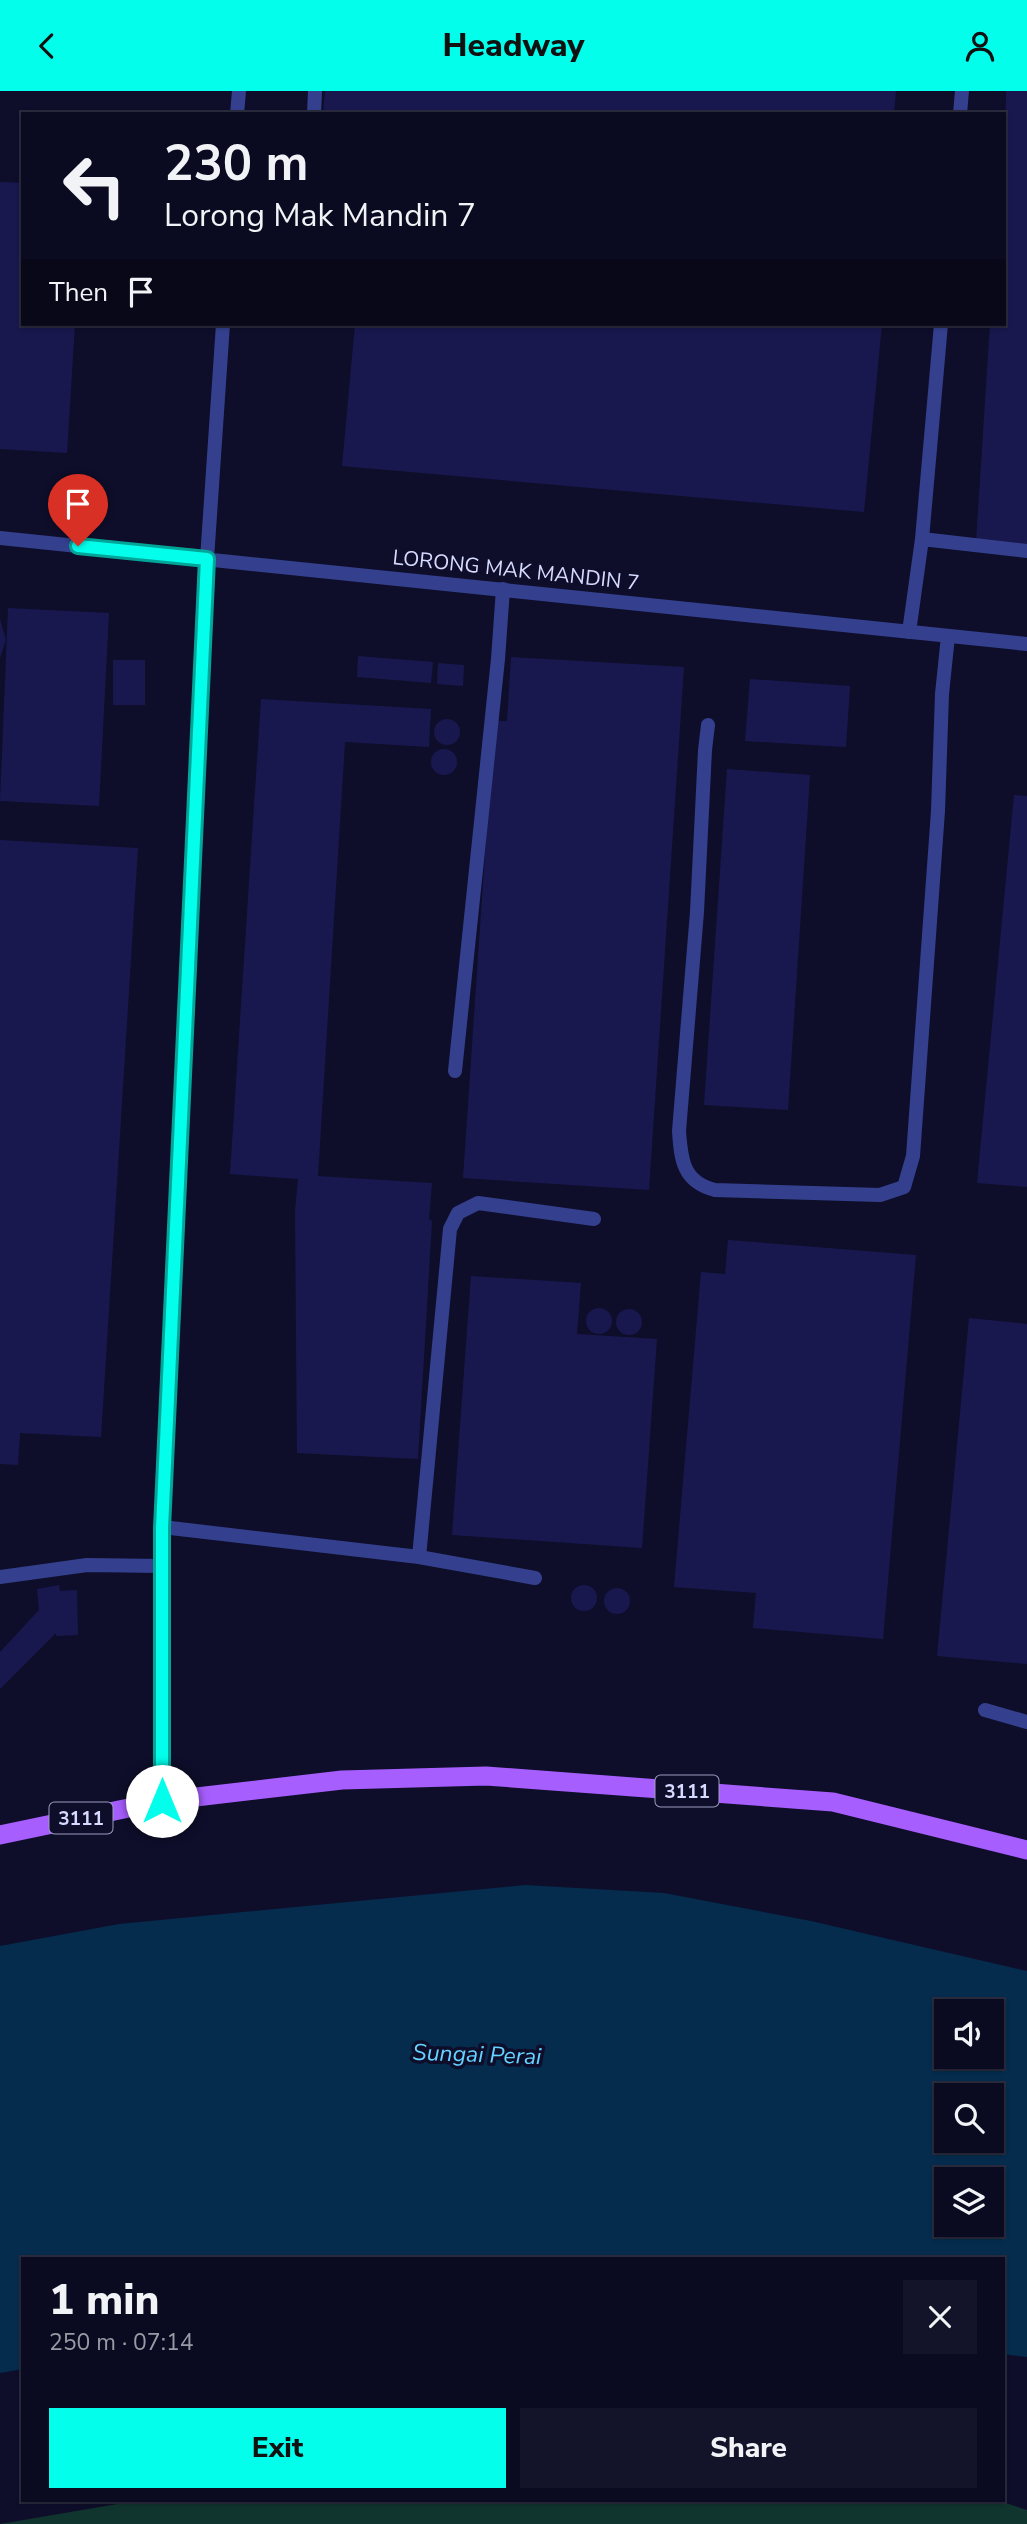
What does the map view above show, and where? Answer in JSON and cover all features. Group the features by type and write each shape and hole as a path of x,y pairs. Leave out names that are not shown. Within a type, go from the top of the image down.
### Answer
{"main road":[{"name":"3111","path":"0,1835 162,1801 342,1780 486,1776 833,1803 1027,1850"}],"street":[{"path":"237,112 239,91"},
{"path":"314,112 315,91"},
{"path":"960,112 962,91"},
{"path":"162,1801 162,1528 207,559 223,326"},
{"path":"909,632 922,539 941,326"},
{"name":"LORONG MAK MANDIN 7","path":"0,538 1027,644"},
{"path":"922,539 1027,551"},
{"path":"455,1071 503,589"},
{"path":"708,725 697,912 679,1131 680,1157 688,1174 700,1186 715,1190 880,1195 904,1187 913,1156 939,811 942,694 948,635"},
{"path":"419,1557 450,1229 458,1213 478,1203 594,1219"},
{"path":"162,1528 419,1557 536,1578"},
{"path":"0,1577 87,1565 162,1566"},
{"path":"985,1710 1027,1722"}],"green space":[{"path":"129,2502 1002,2502 1027,2510 1027,2524 0,2524"}],"water":[{"name":"Sungai Perai","path":"525,1885 664,1893 811,1921 1027,1971 1027,2357 1005,2354 1005,2257 21,2257 21,2369 0,2373 0,1946 119,1924"}],"building":[{"path":"325,91 896,91 894,112 323,112"},
{"path":"1006,91 1027,91 1027,545 976,542 990,326 1006,326"},
{"path":"0,182 21,183 21,326 75,326 67,453 0,449"},
{"path":"355,326 882,326 864,512 342,466"},
{"path":"8,608 109,613 99,806 0,801"},
{"path":"0,619 6,640 0,658"},
{"path":"358,656 433,662 431,683 357,677"},
{"path":"511,657 684,667 649,1190 463,1178 494,721 507,721"},
{"path":"113,660 145,660 145,705 113,705"},
{"path":"438,663 464,665 463,686 437,684"},
{"path":"750,679 850,686 846,747 745,741"},
{"path":"261,699 431,709 429,747 345,742 318,1176 432,1183 418,1459 297,1453 295,1211 298,1179 230,1174"},
{"path":"447,719 456,723 460,732 456,741 447,745 438,741 434,732 438,723"},
{"path":"444,749 453,753 457,762 453,771 444,775 435,771 431,762 435,753"},
{"path":"727,769 810,775 788,1110 704,1105"},
{"path":"1014,795 1027,796 1027,1187 977,1183"},
{"path":"0,840 138,848 101,1437 20,1433 18,1465 0,1464"},
{"path":"728,1240 916,1255 883,1639 753,1628 756,1593 674,1587 701,1272 725,1274"},
{"path":"471,1276 581,1283 577,1334 657,1339 642,1548 452,1535"},
{"path":"599,1308 608,1312 612,1321 608,1330 599,1334 590,1330 586,1321 590,1312"},
{"path":"629,1309 638,1313 642,1322 638,1331 629,1335 620,1331 616,1322 620,1313"},
{"path":"969,1318 1027,1324 1027,1664 937,1656"},
{"path":"59,1585 60,1591 77,1590 78,1635 56,1636 56,1633 0,1689 0,1652 39,1610 37,1589"},
{"path":"584,1585 593,1589 597,1598 593,1607 584,1611 575,1607 571,1598 575,1589"},
{"path":"617,1588 626,1592 630,1601 626,1610 617,1614 608,1610 604,1601 608,1592"}],"route":[{"path":"78,546 207,559 162,1528 162,1801"}]}
